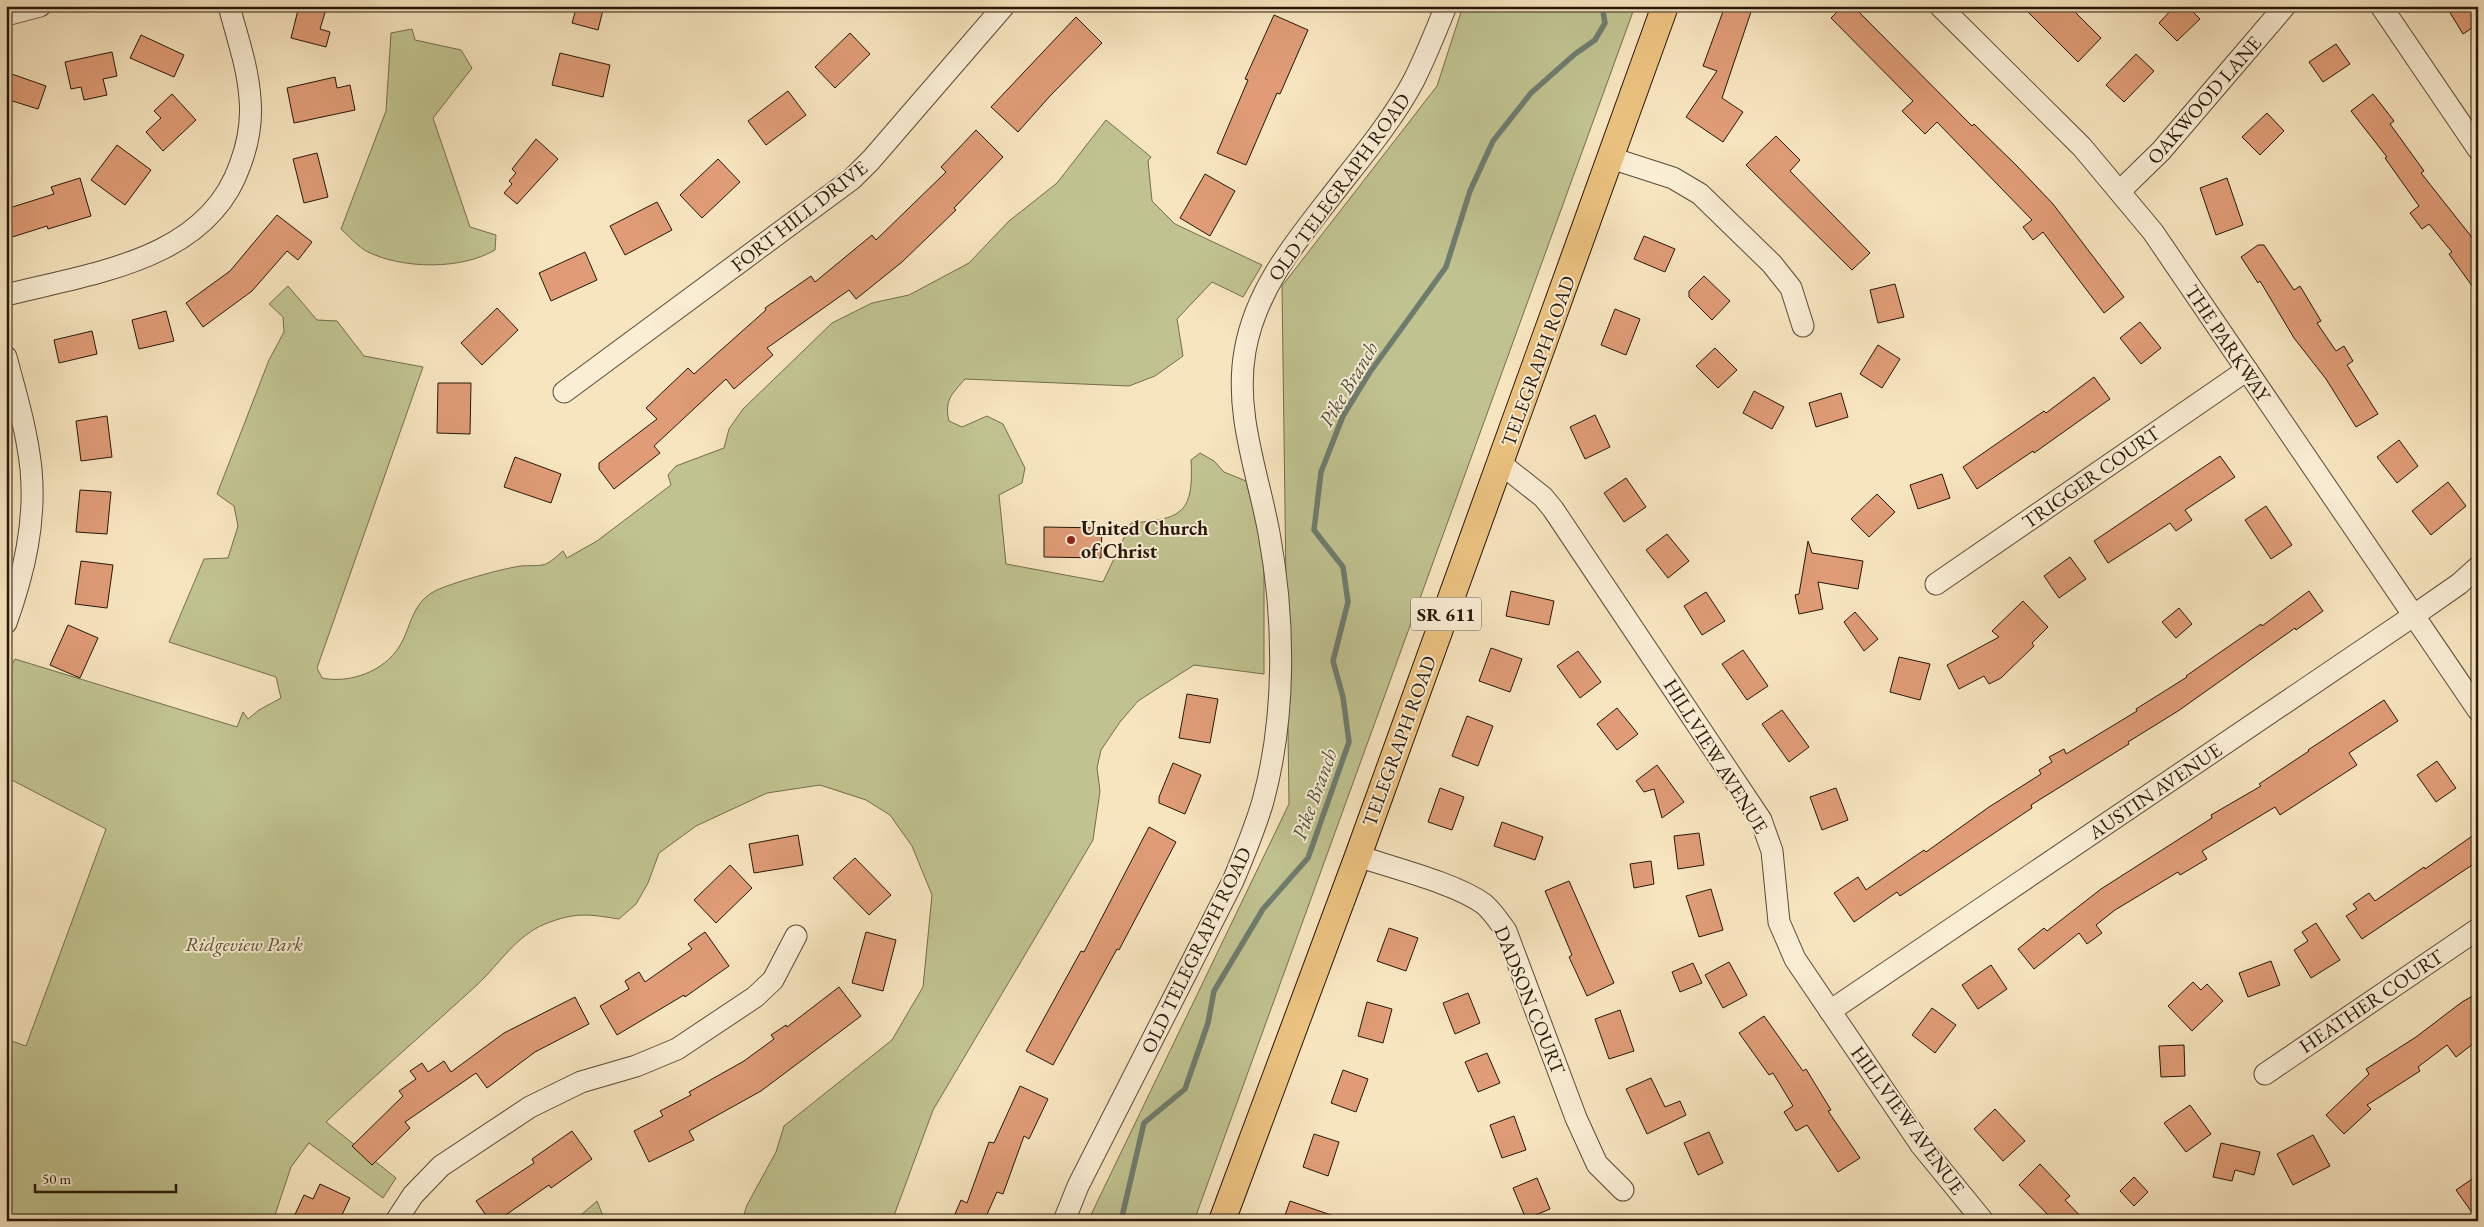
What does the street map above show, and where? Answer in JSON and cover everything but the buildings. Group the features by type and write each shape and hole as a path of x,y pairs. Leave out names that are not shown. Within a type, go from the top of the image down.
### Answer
{"main road":[{"name":"TELEGRAPH ROAD","path":"1222,1221 1358,856 1665,6"}],"street":[{"path":"6,15 40,6"},
{"path":"6,295 140,260 182,239 214,210 237,174 245,152 250,126 248,82 229,6"},
{"name":"FORT HILL DRIVE","path":"564,392 852,179 871,160 1004,6"},
{"name":"OLD TELEGRAPH ROAD","path":"1064,1221 1078,1186 1233,881 1250,840 1271,764 1278,698 1277,594 1271,546 1250,452 1243,402 1244,353 1250,328 1259,300 1288,252 1346,177 1413,83 1446,6"},
{"name":"THE PARKWAY","path":"1940,6 2082,147 2153,232 2478,710"},
{"name":"OAKWOOD LANE","path":"2120,191 2162,151 2286,6"},
{"path":"2381,6 2478,149"},
{"path":"1611,158 1673,178 1700,194 1772,264 1791,288 1803,326"},
{"path":"6,357 24,426 31,469 32,496 28,551 22,578 6,623"},
{"name":"TRIGGER COURT","path":"1936,584 2247,370"},
{"name":"HILLVIEW AVENUE","path":"1500,463 1543,497 1553,509 1762,820 1772,850 1779,922 1795,959 1921,1145 1983,1221"},
{"name":"AUSTIN AVENUE","path":"1830,1011 2414,616 2459,584 2478,567"},
{"name":"DADSON COURT","path":"1358,856 1467,894 1486,906 1497,918 1506,931 1576,1118 1597,1164 1623,1190"},
{"name":"HEATHER COURT","path":"2265,1074 2478,929"},
{"path":"396,1221 413,1195 441,1166 530,1107 580,1082 636,1066 677,1049 755,997 773,980 796,936"}],"green space":[{"path":"1463,6 1635,6 1194,1221 1088,1221 1289,804 1282,286 1437,86"},
{"path":"412,29 415,40 461,50 472,68 433,118 470,227 496,235 495,250 481,257 449,264 432,265 398,262 382,258 364,250 341,229 386,111 391,33"},
{"name":"Ridgeview Park","path":"1106,120 1151,157 1148,161 1152,201 1175,224 1262,265 1243,297 1212,282 1177,319 1183,356 1155,376 1129,386 965,379 948,402 949,421 962,427 987,416 1003,424 1025,468 1022,483 999,495 1006,564 1103,582 1131,523 1173,516 1187,503 1190,492 1191,460 1200,453 1214,461 1224,472 1246,481 1264,549 1264,674 1194,665 1138,701 1120,722 1101,750 1097,768 1100,791 1093,840 933,1110 892,1221 742,1221 747,1205 776,1152 784,1126 892,1040 923,987 932,895 912,846 890,815 866,800 820,785 767,793 696,826 659,853 648,883 636,904 619,919 590,915 565,917 545,924 525,935 478,984 345,1104 326,1122 396,1178 383,1198 309,1143 291,1167 273,1221 6,1221 6,1039 26,1046 106,829 6,777 6,675 15,659 237,727 243,712 248,719 259,710 281,698 276,677 169,642 204,559 228,558 238,526 234,506 217,494 269,360 284,332 283,317 269,304 288,286 317,320 337,321 364,356 423,367 317,668 322,678 344,679 355,677 375,669 393,655 403,640 420,603 433,592 502,570 545,564 563,551 567,558 597,541 671,485 668,475 676,466 724,448 729,429 743,409 832,323 872,303 909,295 969,263 1009,221 1057,183"},
{"path":"597,1201 605,1221 574,1221"}],"waterway":[{"name":"Pike Branch","path":"1121,1221 1144,1123 1185,1089 1208,1023 1214,991 1263,909 1308,858 1349,742 1343,697 1333,661 1348,602 1343,567 1314,530 1321,472 1343,416 1370,372 1446,267 1470,191 1493,141 1531,93 1575,54 1595,40 1605,23 1602,6"}],"place":[{"name":"United Church of Christ","path":"1071,540"}]}
